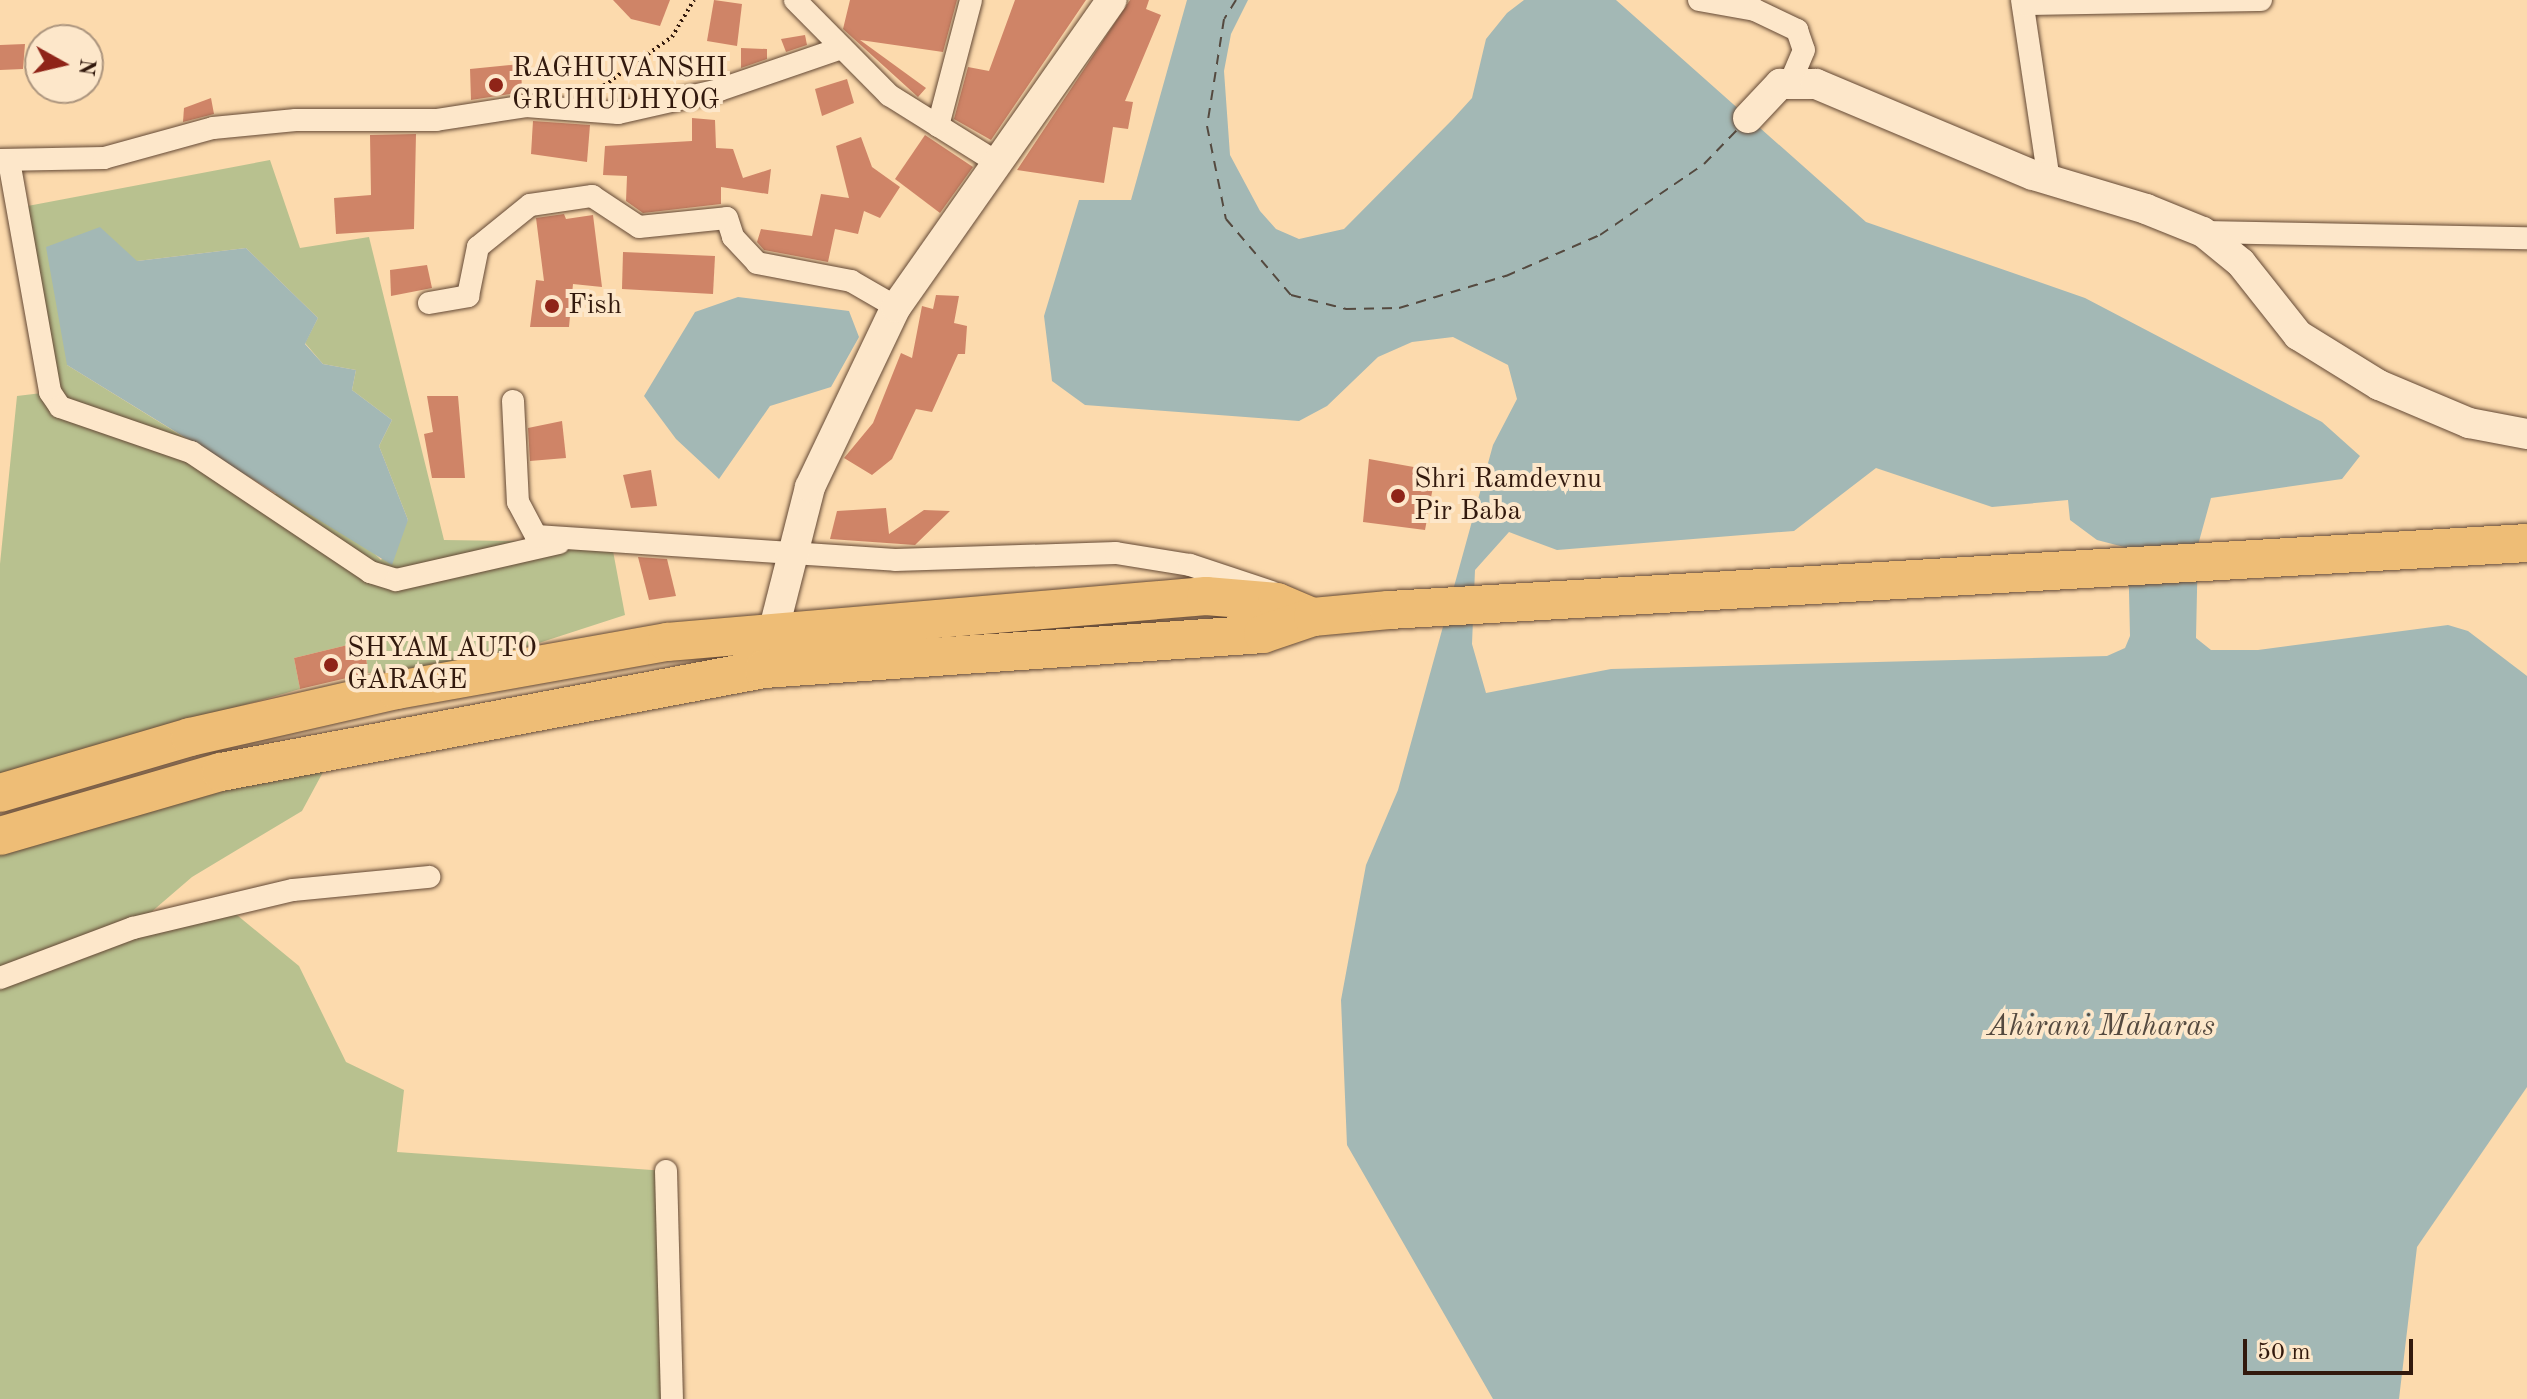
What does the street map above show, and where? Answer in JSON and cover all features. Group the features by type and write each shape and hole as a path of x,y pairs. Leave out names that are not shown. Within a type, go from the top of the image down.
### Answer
{"highway":[{"path":"0,836 221,772 764,669 1263,634 1313,617 1389,610 2062,574 2465,544 2527,543"},
{"path":"0,793 190,737 397,690 667,642 1206,596 1277,602 1313,617"}],"street":[{"path":"795,0 889,95 998,163"},
{"path":"938,126 971,0"},
{"path":"764,669 810,487 896,307 1112,0"},
{"path":"1699,0 1755,10 1797,30 1804,50 1791,80 1748,118"},
{"path":"2049,180 2024,2 2261,0"},
{"path":"562,542 396,580 370,572 191,452 60,407 50,392 4,160 104,158 213,128 296,120 436,120 526,106 618,113 719,90 842,48"},
{"path":"1791,80 1816,84 2049,180 2203,232 2527,238"},
{"path":"429,303 468,296 478,247 530,205 592,196 639,227 727,218 733,237 757,263 851,281 896,307"},
{"path":"2203,232 2241,263 2311,343 2379,385 2430,407 2469,423 2527,434"},
{"path":"513,401 518,502 536,536 562,542 794,550 895,560 1116,553 1240,579 1313,617"},
{"path":"2465,544 2527,534"},
{"path":"2358,553 2527,561"},
{"path":"0,978 148,924 293,890 429,877"},
{"path":"666,1171 672,1399"}],"path":[{"path":"564,109 672,37 694,0"}],"green space":[{"path":"270,160 300,248 369,237 444,540 562,542 613,551 625,615 462,668 368,673 364,641 294,658 300,689 0,775 0,564 17,396 50,392 17,208","holes":["246,248 318,318 305,343 323,364 356,370 352,390 392,420 379,446 408,520 381,560 362,541 279,493 265,497 182,457 190,441 67,365 137,261"]},
{"path":"336,748 302,811 192,877 135,926 226,906 299,966 346,1062 404,1090 397,1152 666,1171 672,1399 0,1399 0,837"}],"water":[{"name":"Ahirani Maharas","path":"1187,0 1248,0 1231,34 1224,71 1230,155 1260,211 1276,229 1299,239 1344,229 1452,120 1472,98 1486,39 1507,13 1524,0 1616,0 1866,222 2085,298 2322,422 2360,456 2342,479 2211,498 2198,545 2196,638 2211,650 2258,650 2448,625 2468,631 2527,676 2527,1087 2417,1247 2399,1399 1493,1399 1347,1145 1341,1000 1366,865 1398,790 1493,445 1517,399 1508,365 1453,337 1412,342 1378,357 1327,406 1299,421 1085,405 1052,381 1044,316 1079,200 1131,200","holes":["1876,468 1992,507 2068,500 2070,520 2097,540 2128,548 2130,636 2125,648 2107,656 1611,669 1486,693 1472,644 1475,570 1509,532 1557,550 1794,531"]},
{"path":"100,227 137,261 246,248 318,318 305,344 323,364 356,370 352,390 392,420 379,446 408,520 392,565 67,365 46,247"},
{"path":"738,297 849,311 859,337 831,387 770,406 719,479 676,439 644,396 695,312"}],"building":[{"path":"613,0 670,0 660,26 631,19"},
{"path":"714,0 742,4 737,46 707,41"},
{"path":"850,0 957,0 943,52 860,40 926,88 918,97 843,29"},
{"path":"1015,0 1086,0 991,140 954,119 968,67 989,71"},
{"path":"1130,0 1149,0 1146,9 1161,15 1125,101 1133,102 1128,129 1113,127 1104,183 1017,170"},
{"path":"805,35 807,45 786,52 781,39"},
{"path":"24,44 23,69 0,70 0,45"},
{"path":"741,48 767,49 767,59 741,68"},
{"name":"RAGHUVANSHI GRUHUDHYOG","path":"521,64 522,92 471,100 470,69"},
{"path":"847,79 854,103 822,116 815,89"},
{"path":"211,98 214,114 183,122 184,108"},
{"path":"692,118 715,120 716,148 733,149 743,178 771,169 768,194 721,187 721,204 643,213 626,201 627,176 603,175 605,146 692,141"},
{"path":"533,121 590,125 587,162 531,154"},
{"path":"416,134 414,229 336,234 334,198 371,195 370,135"},
{"path":"925,135 973,167 940,213 895,179"},
{"path":"861,137 872,167 900,187 880,218 864,211 858,234 835,229 828,262 764,250 757,242 761,229 812,236 821,194 849,198 836,146"},
{"path":"564,214 566,219 593,215 602,287 573,284 569,327 530,327 536,280 544,281 536,218"},
{"path":"623,252 715,256 713,294 622,289"},
{"path":"427,265 432,288 391,296 390,270"},
{"path":"936,295 959,296 954,323 967,326 965,354 958,354 932,412 916,409 892,459 872,475 844,458 873,423 901,353 912,358 922,306 933,309"},
{"path":"427,396 458,396 465,478 432,478 424,434 433,432"},
{"path":"562,421 566,458 530,461 528,428"},
{"name":"Shri Ramdevnu Pir Baba","path":"1369,459 1436,471 1425,530 1363,522"},
{"path":"651,470 657,506 631,508 623,475"},
{"path":"886,508 889,534 924,510 950,511 915,545 830,539 837,511"},
{"path":"638,557 667,559 676,596 649,600"},
{"name":"SHYAM AUTO GARAGE","path":"364,641 368,673 300,689 294,658"}],"ferry route":[{"path":"1236,0 1224,19 1207,126 1226,219 1291,295 1346,309 1399,308 1506,276 1600,235 1704,164 1737,130"}],"place":[{"name":"RAGHUVANSHI GRUHUDHYOG","path":"496,85"},
{"name":"Fish","path":"552,306"},
{"name":"Shri Ramdevnu Pir Baba","path":"1398,496"},
{"name":"SHYAM AUTO GARAGE","path":"331,665"}]}
